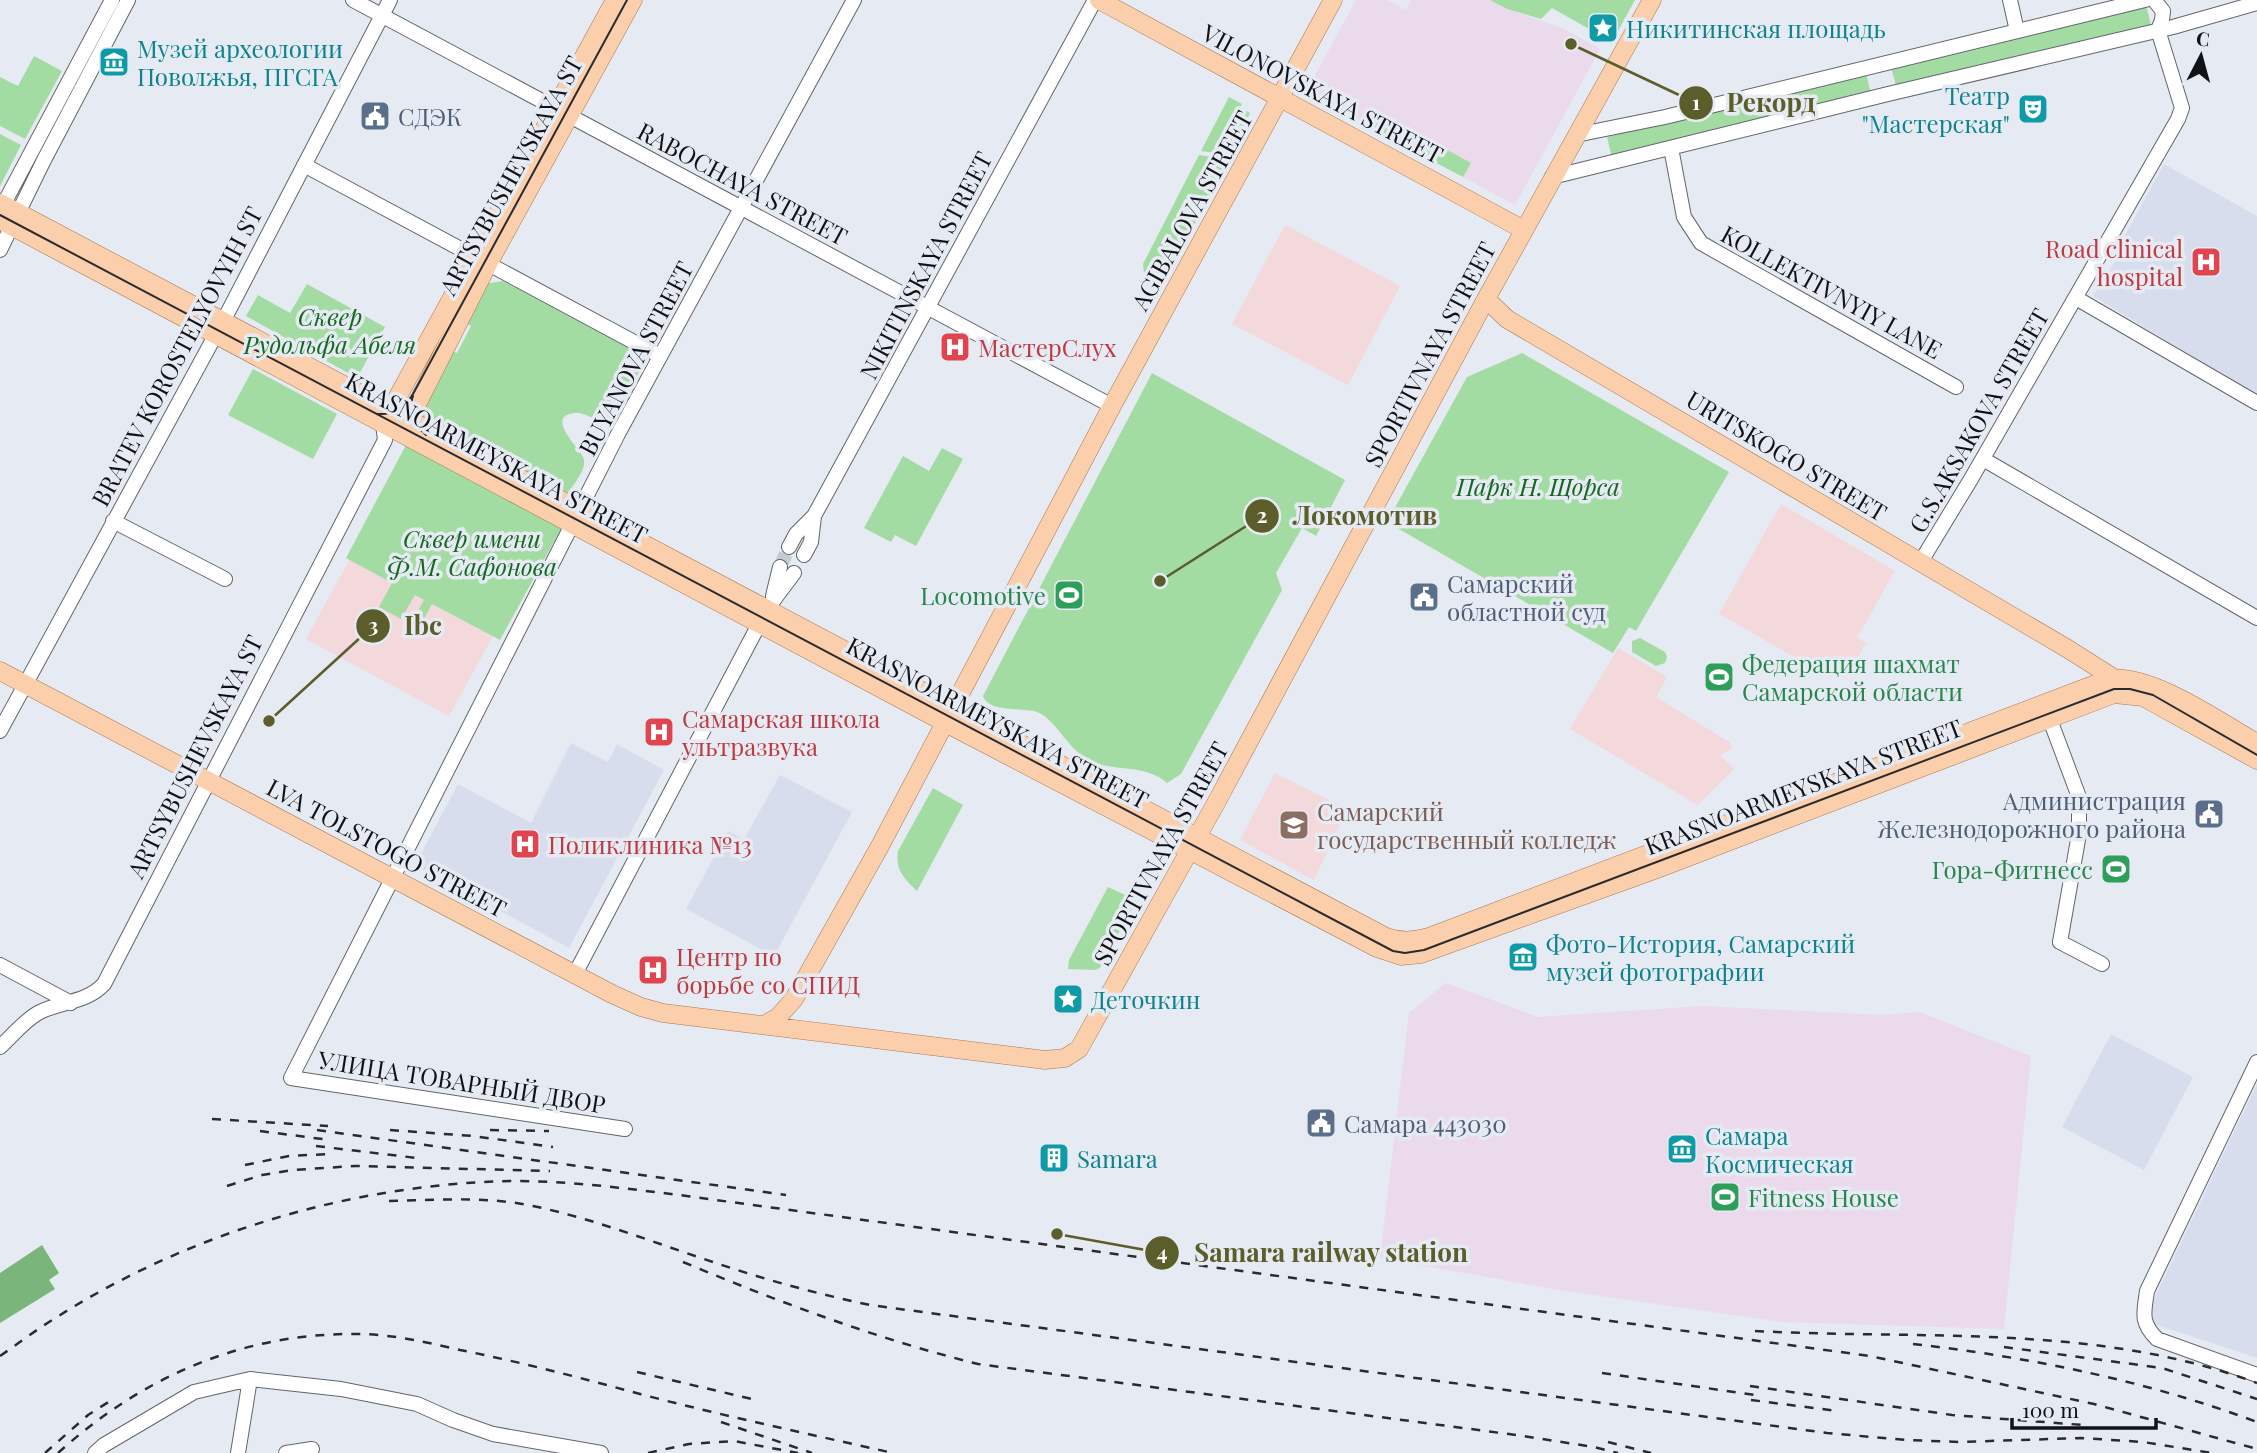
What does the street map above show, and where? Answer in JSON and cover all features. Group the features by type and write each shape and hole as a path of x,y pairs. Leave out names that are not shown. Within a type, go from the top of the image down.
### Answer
{"main road":[{"name":"ARTSYBUSHEVSKAYA ST","path":"563,113 615,0"},
{"name":"ARTSYBUSHEVSKAYA ST","path":"394,425 563,113 633,0"},
{"name":"VILONOVSKAYA STREET","path":"1097,0 1524,230"},
{"name":"AGIBALOVA STREET","path":"764,1025 778,1017 794,999 872,861 1112,406 1333,0"},
{"name":"SPORTIVNAYA STREET","path":"812,1032 1050,1060 1073,1055 1091,1028 1193,843 1552,177 1652,0"},
{"name":"KRASNOARMEYSKAYA STREET","path":"6,213 394,425 766,611 949,715 1193,843 1387,937 1409,941 1429,937 2112,678"},
{"name":"URITSKOGO STREET","path":"1486,299 1507,318 2068,649"},
{"path":"2068,649 2112,678 2257,743"},
{"path":"2068,649 2257,760"},
{"name":"LVA TOLSTOGO STREET","path":"0,671 622,999 652,1011 812,1032"},
{"name":"KRASNOARMEYSKAYA STREET","path":"1193,843 1377,948 1401,956 1411,956 1670,864 2049,717 2115,694 2139,691"},
{"path":"794,999 793,1016 803,1028 812,1032"}],"street":[{"path":"0,250 6,213 112,0"},
{"path":"6,213 44,160 128,0"},
{"name":"RABOCHAYA STREET","path":"353,0 1112,406"},
{"name":"BRATEV KOROSTELYOVYIH ST","path":"0,731 219,328 390,0"},
{"name":"BUYANOVA STREET","path":"291,1078 575,517 854,0"},
{"name":"NIKITINSKAYA STREET","path":"804,555 811,542 814,516 1097,0"},
{"path":"2010,0 2017,31"},
{"path":"1576,135 1678,114 2145,0"},
{"name":"G.S.AKSAKOVA STREET","path":"1920,563 2076,298 2182,108 2158,30 2163,11 2154,0"},
{"path":"1552,177 2158,30 2257,3"},
{"name":"KOLLEKTIVNYIY LANE","path":"1671,148 1684,216 1701,243 1956,387"},
{"path":"304,165 660,356"},
{"path":"2076,298 2257,403"},
{"name":"ARTSYBUSHEVSKAYA ST","path":"0,1046 35,1014 95,993 104,984 394,425"},
{"path":"1983,458 2257,618"},
{"path":"789,547 796,534 814,516"},
{"path":"113,521 225,579"},
{"path":"575,974 787,570"},
{"path":"2049,717 2079,797 2079,834 2060,942 2102,964"},
{"path":"0,965 71,1003"},
{"path":"2257,1062 2147,1291 2144,1319 2147,1329 2157,1339 2257,1374"},
{"name":"УЛИЦА ТОВАРНЫЙ ДВОР","path":"291,1078 625,1129"},
{"path":"238,1453 250,1379"},
{"path":"95,1453 194,1392 250,1379 341,1389 417,1404 493,1434 601,1453"},
{"path":"286,1453 312,1449"}],"shaded area":[{"path":"1356,0 1387,0 1406,10 1411,0 1490,0 1507,9 1562,28 1600,49 1515,205 1306,92"},
{"path":"2164,164 2257,216 2257,395 2093,296 2126,244 2122,241"},
{"path":"1285,225 1400,286 1348,385 1232,324"},
{"path":"1781,504 1895,571 1857,638 1866,643 1847,677 1836,671 1831,678 1719,614"},
{"path":"350,559 493,636 449,716 306,639"},
{"path":"1618,648 1667,677 1656,697 1729,742 1733,748 1720,755 1734,769 1698,805 1570,729"},
{"name":"Поликлиника №13","path":"571,743 608,762 617,744 664,770 569,948 415,865 458,784 531,823"},
{"name":"Самарский государственный колледж","path":"1275,773 1347,809 1314,880 1240,840"},
{"path":"780,775 852,812 774,956 686,909 728,831 744,839"},
{"path":"1446,983 1538,1017 1702,1006 1881,1015 1920,1012 2031,1056 2004,1329 1781,1322 1565,1291 1380,1258 1409,1013"},
{"path":"2111,1034 2193,1077 2144,1170 2062,1127"},
{"path":"2257,1084 2257,1358 2151,1323 2153,1301"}],"green space":[{"name":"Никитинская площадь","path":"1490,0 1635,0 1612,42 1552,8 1541,19 1507,9"},
{"path":"2146,5 2151,25 1896,86 1891,67"},
{"path":"34,56 62,71 25,139 0,126 0,77 18,86"},
{"path":"1866,73 1871,94 1612,158 1607,137"},
{"path":"1229,97 1242,104 1240,107 1250,113 1229,155 1201,151"},
{"path":"1369,110 1410,132 1403,146 1362,123"},
{"path":"0,134 21,145 0,186"},
{"path":"1431,141 1471,163 1463,177 1423,156"},
{"path":"1199,155 1227,159 1166,281 1156,279 1144,273 1143,264"},
{"path":"503,281 637,349 642,367 611,420 574,413 565,416 562,421 584,460 581,474 567,495 423,420 420,404 449,350 457,353 471,326 463,321 484,284"},
{"name":"Сквер Рудольфа Абеля","path":"307,284 385,327 357,378 246,316 258,295 290,313"},
{"name":"Парк Н. Щорса","path":"1522,353 1729,472 1636,631 1629,627 1613,653 1387,522 1467,377"},
{"path":"253,369 337,414 313,459 228,415"},
{"path":"1152,373 1345,480 1316,536 1302,528 1276,573 1282,590 1181,774 1167,783 1139,770 1089,760 1074,749 1044,716 1037,712 992,705 983,696"},
{"name":"Cквер имени Ф.М. Сафонова","path":"406,445 563,525 500,640 432,604 421,624 413,620 424,600 415,595 401,619 379,607 392,583 346,558"},
{"path":"942,448 963,459 916,546 895,535 891,542 864,528 903,456 929,471"},
{"path":"1640,638 1665,652 1665,663 1656,666 1632,652 1632,641"},
{"path":"933,788 963,805 917,891 899,869 898,851"},
{"path":"1108,887 1136,900 1100,968 1068,969 1069,960"},
{"path":"42,1245 59,1273 49,1280 55,1289 0,1323 0,1273"}],"tunnel":[{"path":"780,567 789,547"}],"tram line":[{"path":"377,414 398,410 413,394 627,0"},
{"path":"0,215 1393,951 1405,953 1424,950 2114,689 2130,689 2153,695 2257,755"},
{"path":"413,396 413,417 426,435"}],"railway":[{"path":"212,1119 328,1126"},
{"path":"317,1130 786,1195"},
{"path":"390,1130 473,1136 553,1147"},
{"path":"490,1130 549,1131"},
{"path":"260,1131 330,1140"},
{"path":"316,1146 417,1158"},
{"path":"245,1165 289,1156 329,1154"},
{"path":"227,1186 262,1175 293,1170 355,1166 550,1171"},
{"path":"0,1356 105,1289 156,1263 261,1222 371,1195 483,1182 532,1181 679,1195 1870,1356 2094,1404 2257,1449"},
{"path":"389,1201 479,1200 533,1206 602,1224 773,1281 870,1305 1827,1433 1960,1442 2081,1438 2143,1442 2212,1453"},
{"path":"683,1262 829,1319 978,1364 1516,1435 1618,1453"},
{"path":"1755,1331 2009,1338 2072,1343 2134,1351 2196,1364 2257,1383"},
{"path":"58,1453 124,1402 196,1365 273,1341 356,1334 408,1339 506,1360 703,1410 893,1453"},
{"path":"1913,1344 2088,1372 2173,1394 2257,1422"},
{"path":"2004,1347 2162,1368 2257,1399"},
{"path":"637,1372 756,1400"},
{"path":"1602,1373 1762,1396"},
{"path":"1750,1386 1952,1415 2083,1425"},
{"path":"1751,1400 1838,1411"},
{"path":"45,1453 88,1415 110,1401"},
{"path":"721,1422 812,1453"},
{"path":"648,1453 689,1444 734,1441 798,1453"},
{"path":"1608,1442 1651,1453"}],"place":[{"name":"Никитинская площадь","path":"1603,28"},
{"name":"Рекорд","path":"1571,44"},
{"name":"Музей археологии Поволжья, ПГСГА","path":"114,62"},
{"name":"Театр \"Мастерская\"","path":"2033,109"},
{"name":"СДЭК","path":"375,116"},
{"name":"Road clinical hospital","path":"2206,262"},
{"name":"МастерСлух","path":"955,347"},
{"name":"Локомотив","path":"1160,581"},
{"name":"Locomotive","path":"1069,595"},
{"name":"Самарский областной суд","path":"1424,597"},
{"name":"Федерация шахмат Самарской области","path":"1719,677"},
{"name":"Ibc","path":"269,721"},
{"name":"Самарская школа ультразвука","path":"659,732"},
{"name":"Администрация Железнодорожного района","path":"2209,814"},
{"name":"Самарский государственный колледж","path":"1294,825"},
{"name":"Поликлиника №13","path":"525,844"},
{"name":"Гора-Фитнесс","path":"2116,869"},
{"name":"Фото-История, Самарский музей фотографии","path":"1523,957"},
{"name":"Центр по борьбе со СПИД","path":"653,970"},
{"name":"Деточкин","path":"1068,999"},
{"name":"Самара 443030","path":"1321,1123"},
{"name":"Самара Космическая","path":"1682,1149"},
{"name":"Samara","path":"1054,1158"},
{"name":"Fitness House","path":"1725,1197"},
{"name":"Samara railway station","path":"1057,1234"}]}
